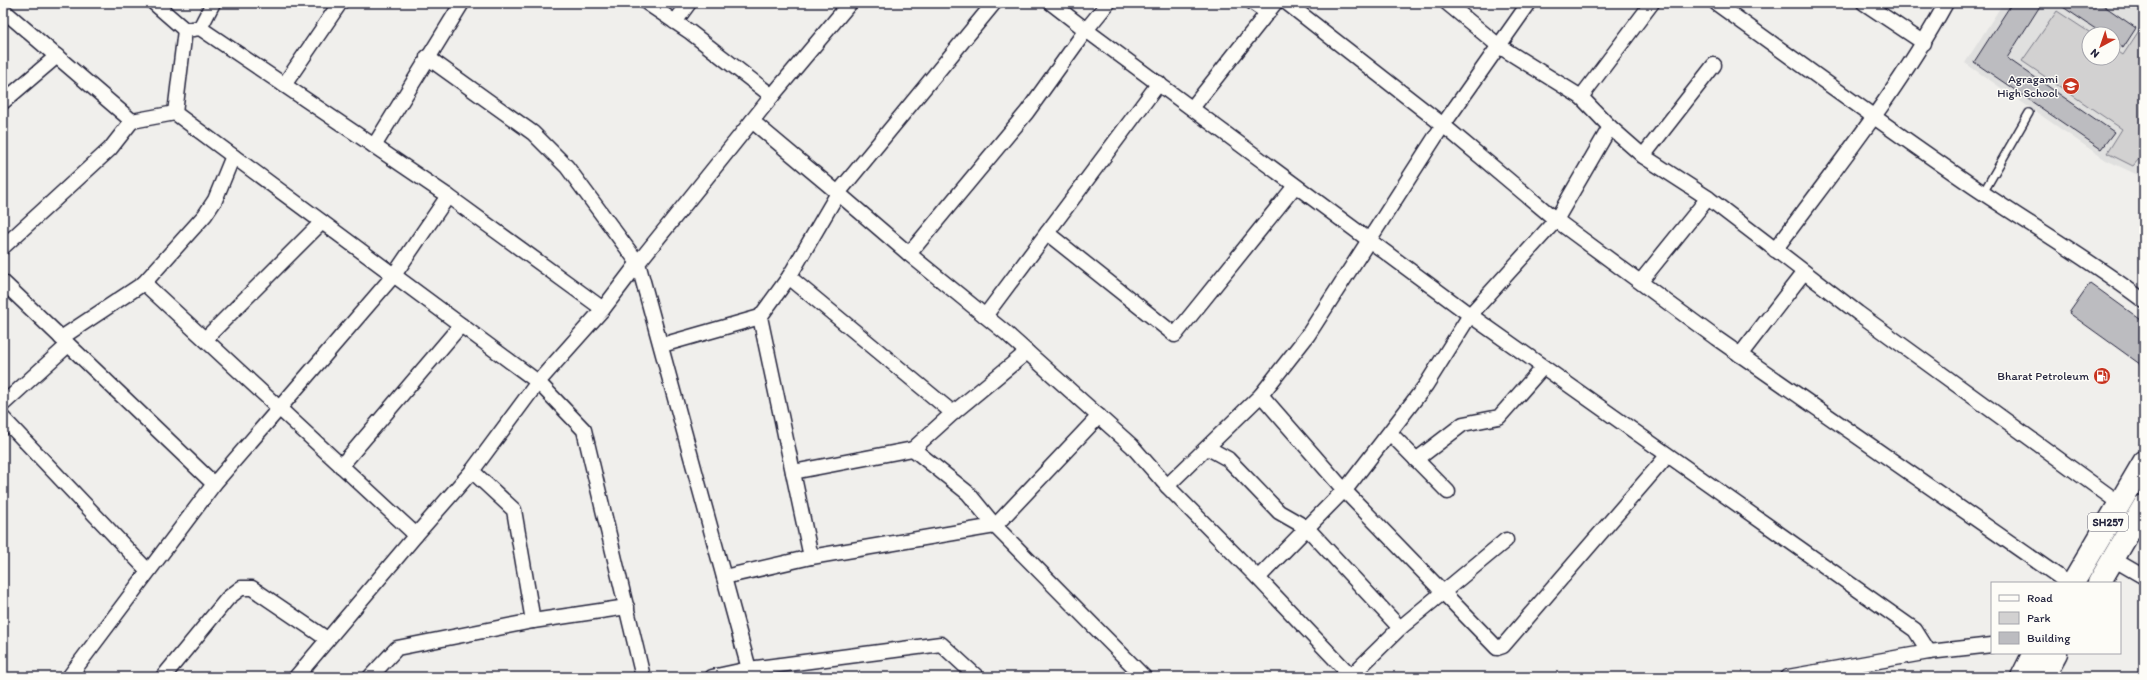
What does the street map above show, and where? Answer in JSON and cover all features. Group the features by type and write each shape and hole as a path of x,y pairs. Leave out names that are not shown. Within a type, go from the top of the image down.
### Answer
{"main road":[{"name":"SH257","path":"2074,582 2144,462"},
{"name":"SH257","path":"2100,582 2144,506"},
{"path":"2022,677 2034,654"},
{"path":"2043,677 2055,654"}],"street":[{"path":"154,3 185,30 200,28 448,196 603,309"},
{"path":"200,28 213,3"},
{"path":"284,85 340,3"},
{"path":"374,146 427,57 462,3"},
{"path":"647,3 675,22 772,96"},
{"path":"675,22 689,3"},
{"path":"296,677 472,471 538,382 603,309 772,96 850,3"},
{"path":"662,345 760,317 789,277 838,193 994,3"},
{"path":"1051,3 1470,315 1667,456 1915,630 1929,652"},
{"path":"909,254 1027,112 1086,30 1108,3"},
{"path":"1192,108 1272,8 1253,3"},
{"path":"1287,3 1443,125 1556,220 1740,355 2067,582"},
{"path":"1447,3 1499,46 1580,97 1642,156 1708,198 1858,313 2119,503"},
{"path":"1167,486 1208,448 1261,395 1308,335 1443,125 1529,3"},
{"path":"1580,97 1652,3"},
{"path":"1716,3 1983,193 2113,278 2144,302"},
{"path":"1864,3 1924,42"},
{"path":"1775,250 1873,116 1924,42 1946,3"},
{"path":"3,10 132,121"},
{"path":"175,112 185,30"},
{"path":"3,102 57,56"},
{"path":"427,57 533,133 567,167 638,263 662,345 749,669"},
{"path":"1642,156 1714,65"},
{"path":"985,316 1159,83"},
{"path":"3,247 110,149 132,121 175,112 538,382 584,430 644,677"},
{"path":"752,121 909,254 1028,352 1132,446 1167,486 1258,578 1351,676 1400,628 1506,540"},
{"path":"1258,578 1344,490 1390,433 1426,385 1470,315 1556,220 1610,127"},
{"path":"3,404 65,342 144,283 205,215 215,200 233,156"},
{"path":"1047,233 1175,335 1295,186"},
{"path":"69,677 214,484 394,275 448,196"},
{"path":"1641,281 1708,198"},
{"path":"205,339 322,222"},
{"path":"1740,355 1804,272"},
{"path":"789,277 953,413"},
{"path":"3,282 214,484"},
{"path":"144,283 416,536"},
{"path":"760,317 811,557"},
{"path":"341,466 461,325"},
{"path":"793,472 913,449 953,413 1028,352"},
{"path":"1416,460 1463,424 1499,417 1542,367"},
{"path":"1261,395 1344,490 1492,645 1497,648 1503,646 1667,456"},
{"path":"724,578 811,557 995,526 1098,416"},
{"path":"3,418 148,571"},
{"path":"1390,433 1448,492"},
{"path":"1208,448 1228,459 1279,512 1307,528 1400,628"},
{"path":"913,449 968,494 995,526 1144,677"},
{"path":"472,471 514,510 533,621"},
{"path":"2113,559 2144,577"},
{"path":"163,677 228,598 241,588 252,588 328,639"},
{"path":"370,677 397,648 533,621 627,607"},
{"path":"712,677 749,669 941,644 977,677"},
{"path":"1788,677 1929,652 1991,645"}],"lane":[{"path":"1983,193 2029,113"}],"shaded area":[{"name":"Agragami High School","path":"2003,3 2137,3 2144,8 2144,171 2140,176 2106,160 1965,63"}],"green space":[{"path":"2057,11 2081,27 2081,66 2121,66 2121,54 2123,55 2144,23 2144,153 2133,166 2107,153 2122,129 2022,61"}],"building":[{"path":"2012,3 2042,3 2007,58 2114,132 2101,149 1974,62"},
{"path":"2057,3 2100,3 2136,28 2123,48 2121,47 2121,26 2091,26"},
{"path":"2090,283 2144,322 2144,367 2069,313"}],"place":[{"name":"Agragami High School","path":"2071,86"},
{"name":"Bharat Petroleum","path":"2102,376"}]}
